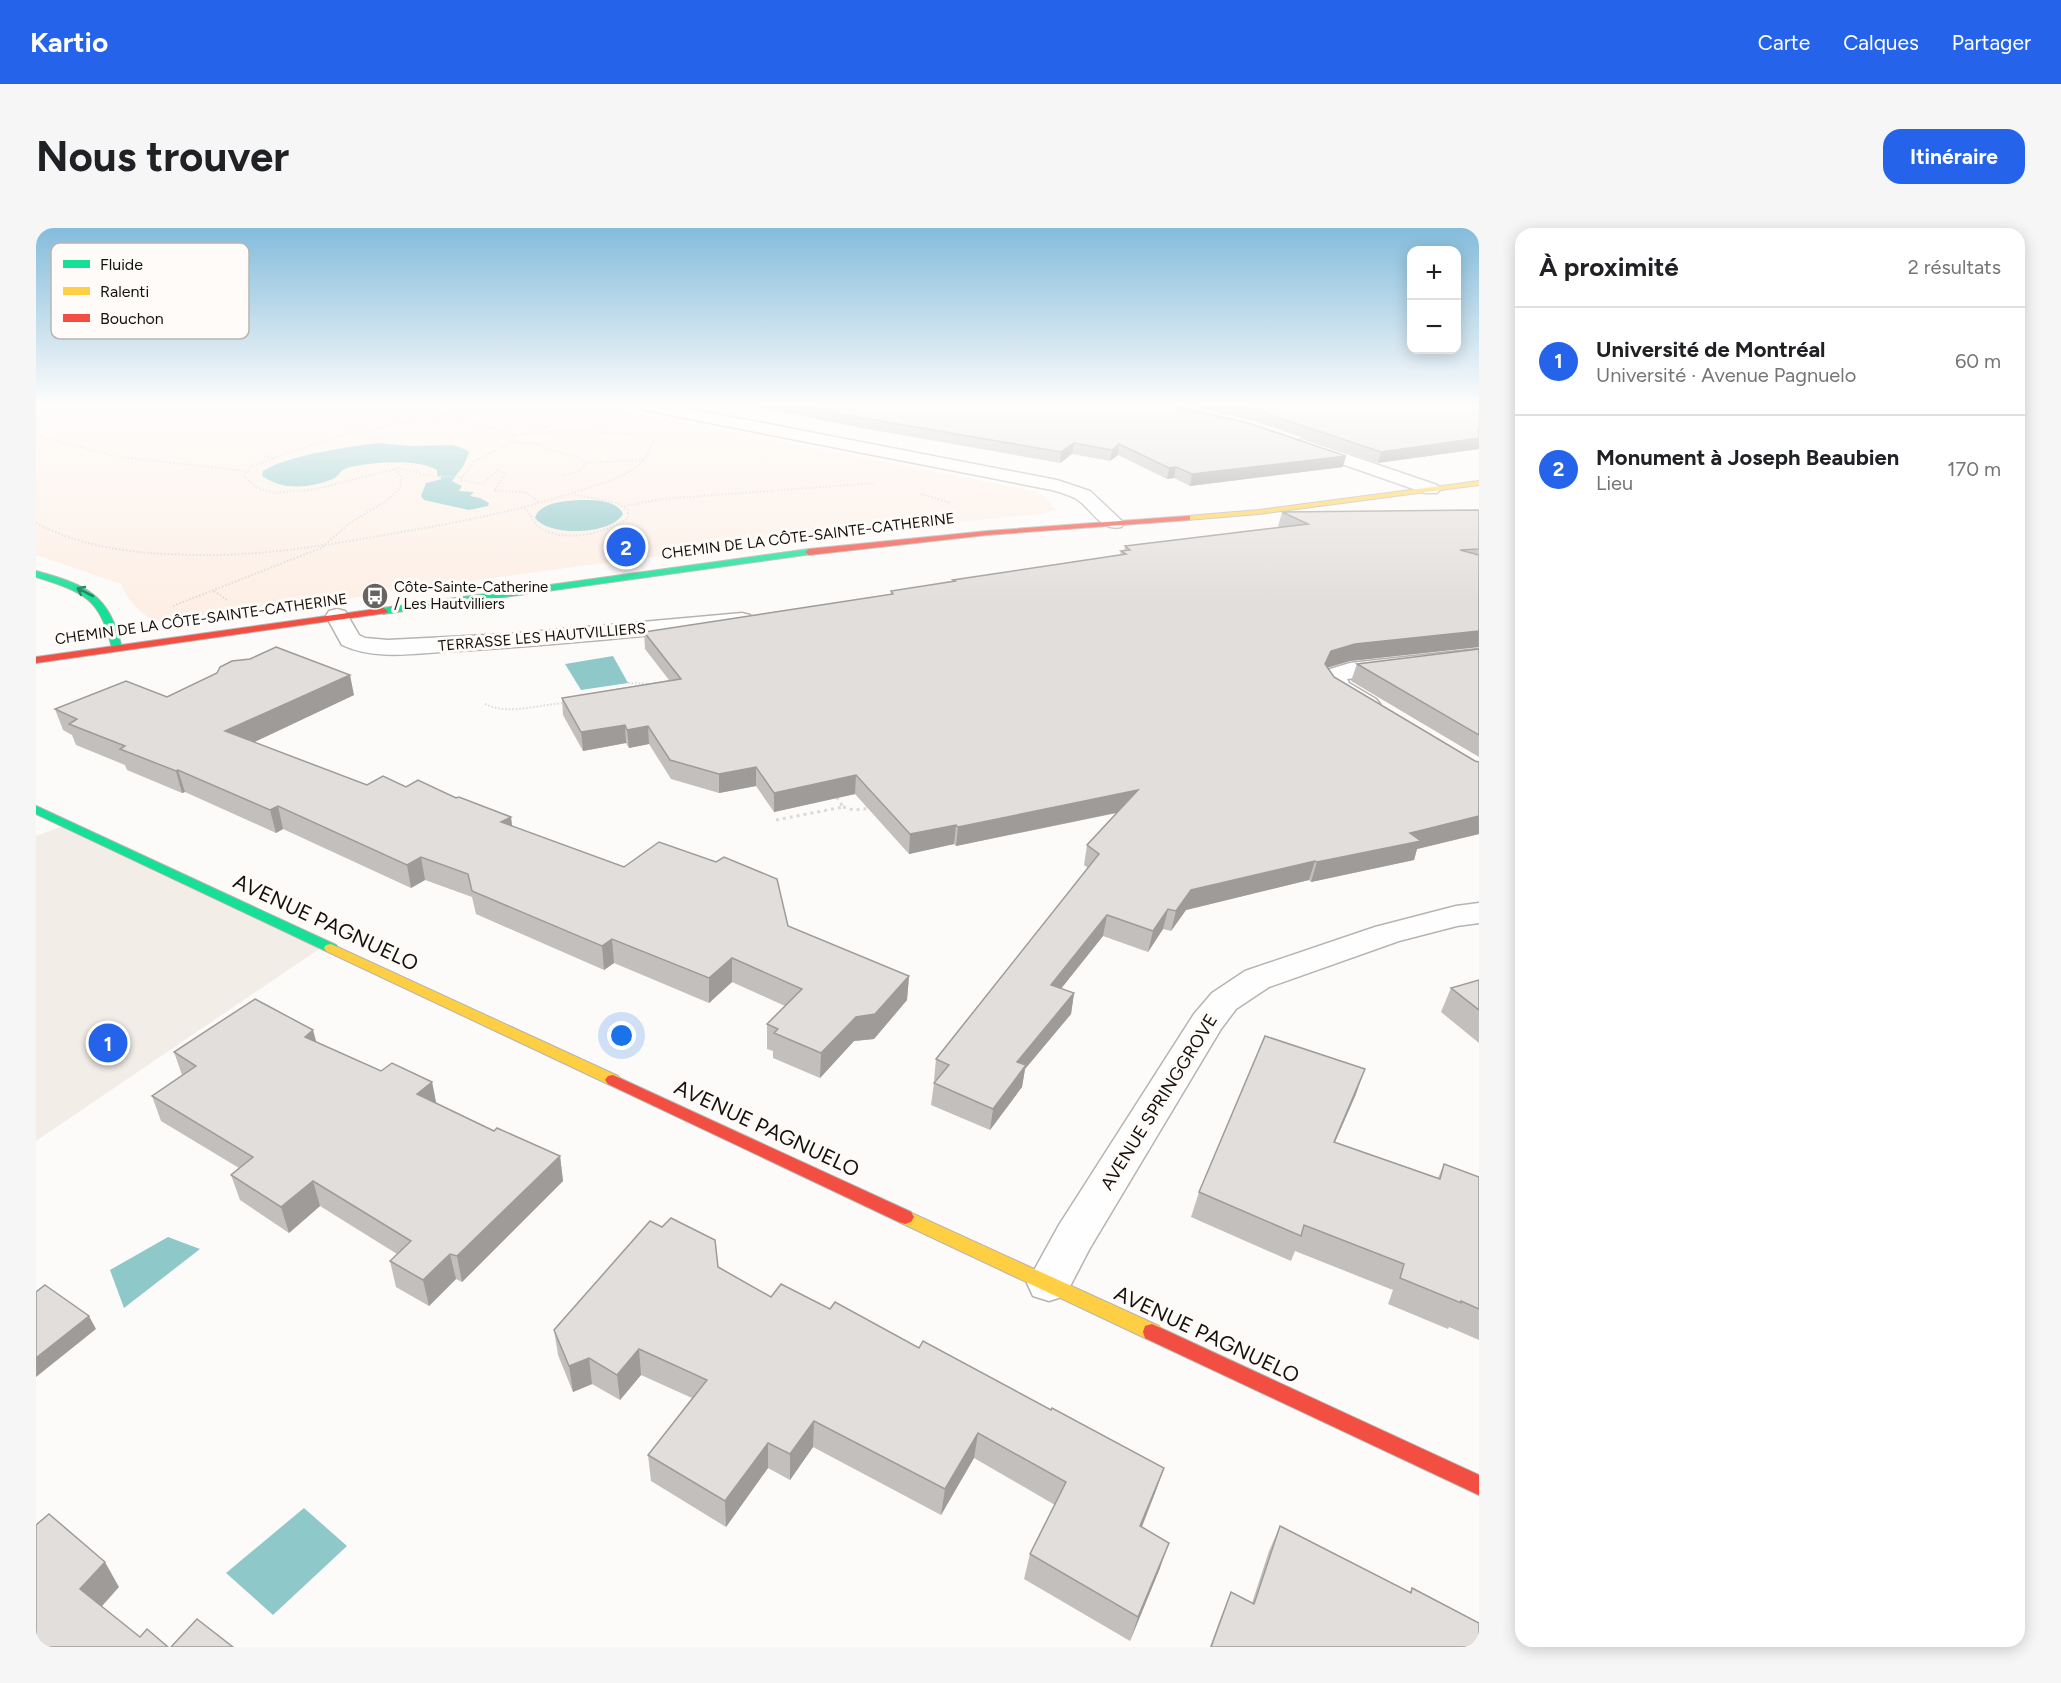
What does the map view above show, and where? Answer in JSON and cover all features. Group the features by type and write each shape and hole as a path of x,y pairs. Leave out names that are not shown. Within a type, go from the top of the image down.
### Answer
{"main road":[{"name":"CHEMIN DE LA CÔTE-SAINTE-CATHERINE","path":"36,660 801,552 925,538 1259,512 1479,483"},
{"path":"36,574 82,590 100,602 114,624 117,648"},
{"name":"AVENUE PAGNUELO","path":"36,810 1479,1485"}],"street":[{"path":"985,471 1057,485 1083,495 1114,523"},
{"path":"1380,471 1431,489"},
{"name":"TERRASSE LES HAUTVILLIERS","path":"337,616 350,640 367,646 388,647 507,641 762,618"},
{"path":"1390,718 1341,688 1334,682 1336,675 1350,670 1479,656"},
{"name":"AVENUE SPRINGGROVE","path":"1049,1283 1074,1237 1207,1022 1224,1001 1257,979 1387,934 1456,916 1479,913"}],"path":[{"path":"245,471 245,479 259,488 297,492 318,490 378,471"},
{"path":"213,591 326,545 350,523 386,501 400,488 402,476 396,471"},
{"path":"416,471 433,476 462,477"},
{"path":"467,471 460,480 483,484 496,471"},
{"path":"500,471 506,474 494,491 525,492 532,500 541,503"},
{"path":"562,476 578,471"},
{"path":"36,523 73,541 188,555 242,554 326,545 457,524 571,494 627,471"},
{"path":"571,494 624,506 662,499 882,483"},
{"path":"914,492 954,504"},
{"path":"524,508 529,512 533,523 539,527 554,533 578,534 606,530 622,523 629,515 624,506"},
{"path":"628,682 660,684"},
{"path":"485,704 506,711 553,702 575,704"},
{"path":"843,807 836,796 845,794"},
{"path":"776,820 843,807 854,810 874,807"}],"shaded area":[{"path":"36,471 932,471 1029,490 1044,496 1056,510 1042,514 716,549 391,592 388,588 373,590 374,595 177,623 156,621 141,612 126,595 121,584 36,555"},
{"path":"66,825 325,945 36,1141 36,836"}],"water":[{"path":"263,471 342,471 333,479 306,486 279,484 262,476"},
{"path":"437,471 459,471 452,481 462,486 459,491 474,492 470,496 489,503 488,506 469,510 424,500 421,496 426,483 442,479 437,475"},
{"path":"581,500 611,503 623,514 606,526 580,531 553,528 542,524 535,518 547,506"},
{"path":"613,656 628,683 581,690 565,664"},
{"path":"168,1237 200,1249 124,1308 110,1270"},
{"path":"304,1508 347,1546 273,1615 226,1573"}],"building":[{"path":"1186,471 1216,471 1192,474"},
{"path":"1479,510 1479,549 1460,550 1479,555 1479,631 1355,644 1331,651 1325,664 1334,677 1479,762 1479,816 1410,833 1421,841 1315,861 1191,890 1176,911 1168,909 1153,931 1107,915 1051,985 1074,993 1017,1062 1026,1065 993,1109 934,1083 949,1065 936,1059 1099,854 1087,845 1138,790 958,827 956,825 910,834 856,775 774,793 756,767 719,774 670,760 648,726 627,730 625,725 581,732 562,698 681,679 644,632 893,594 891,591 955,581 953,580 1126,554 1121,551 1130,550 1125,546 1308,524 1282,512"},
{"path":"276,647 350,675 225,731 367,785 383,776 406,787 418,780 456,798 459,797 511,817 501,822 624,867 659,842 716,862 724,857 777,879 788,926 909,976 875,1014 856,1017 821,1053 774,1033 778,1029 767,1024 802,989 732,958 709,978 612,939 602,946 472,891 468,874 421,857 407,865 278,806 270,810 178,770 120,749 125,746 69,724 77,719 55,709 126,681 167,697 217,673 220,667 232,661 250,659"},
{"path":"1479,649 1479,735 1357,664"},
{"path":"1479,980 1479,1010 1451,988"},
{"path":"255,999 313,1030 305,1037 381,1071 392,1063 432,1082 417,1094 494,1131 497,1128 560,1156 457,1256 450,1254 423,1280 390,1261 411,1241 313,1181 281,1207 231,1175 253,1157 152,1096 196,1066 174,1052"},
{"path":"1265,1036 1365,1069 1334,1142 1440,1179 1444,1164 1479,1177 1479,1309 1400,1278 1404,1264 1304,1225 1301,1236 1199,1192"},
{"path":"671,1218 715,1240 718,1267 771,1297 781,1284 830,1309 835,1302 919,1348 923,1341 1164,1468 1140,1526 1169,1543 1138,1617 1030,1554 1066,1482 978,1433 945,1489 814,1421 790,1454 768,1443 725,1501 648,1455 707,1380 639,1349 617,1375 589,1358 569,1366 554,1330 650,1221 662,1227"},
{"path":"45,1285 89,1316 36,1358 36,1292"},
{"path":"49,1514 105,1562 80,1589 140,1637 147,1629 168,1647 36,1647 36,1525"},
{"path":"1280,1526 1411,1593 1412,1588 1479,1623 1479,1647 1211,1647 1231,1592 1254,1604"},
{"path":"197,1619 233,1647 171,1647"}],"traffic: fast":[{"path":"383,611 809,552"},
{"path":"36,574 91,596 107,615 117,648"},
{"path":"36,810 331,948"}],"traffic: slow":[{"path":"1187,518 1259,512 1479,483"},
{"path":"331,948 613,1080"},
{"path":"905,1217 1152,1332"}],"traffic: jam":[{"path":"809,552 987,533 1187,518"},
{"path":"36,660 383,611"},
{"path":"613,1080 905,1217"},
{"path":"1152,1332 1479,1485"}],"place":[{"name":"Monument à Joseph Beaubien","path":"626,547"},
{"name":"Côte-Sainte-Catherine / Les Hautvilliers","path":"375,596"},
{"name":"Université de Montréal","path":"108,1043"}]}
